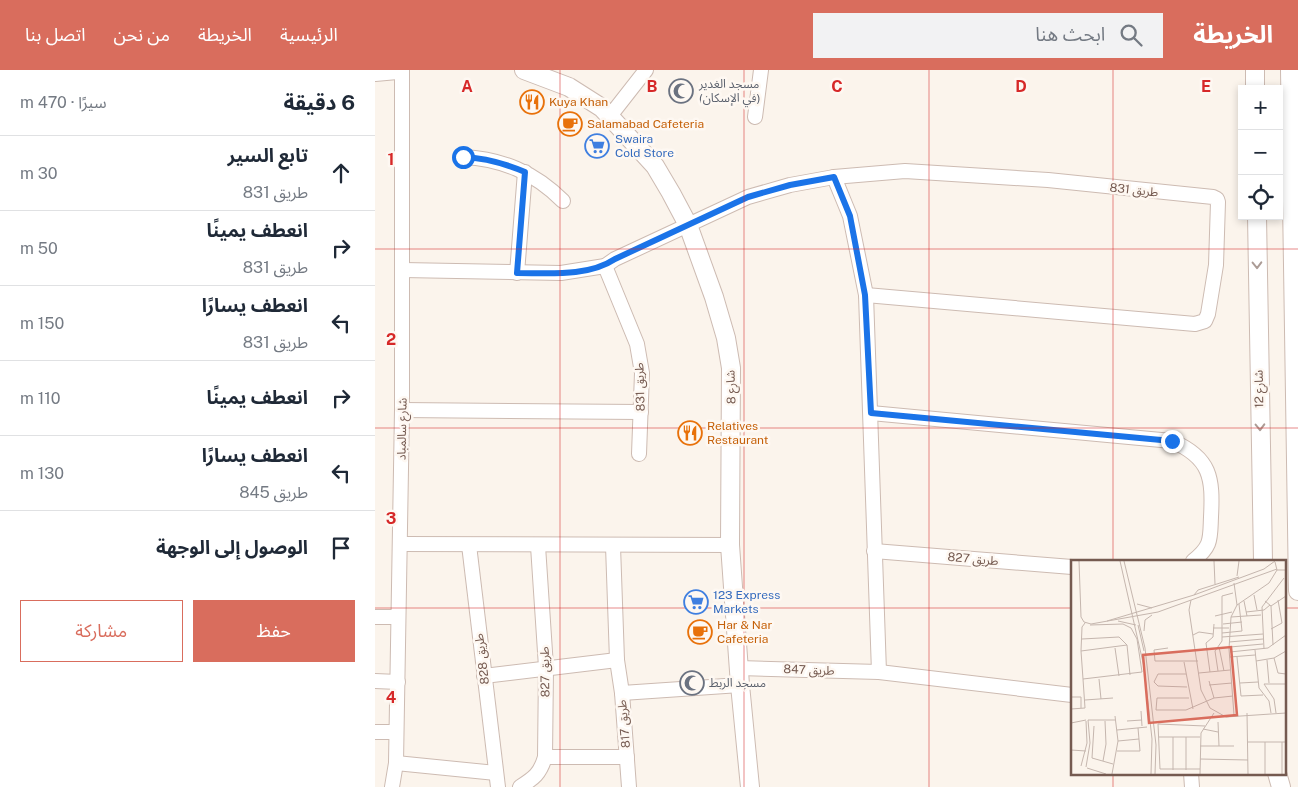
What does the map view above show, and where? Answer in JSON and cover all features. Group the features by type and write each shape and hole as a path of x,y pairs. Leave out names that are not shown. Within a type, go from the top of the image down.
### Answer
{"street":[{"path":"375,72 397,70"},
{"name":"شارع سالمباد","path":"392,787 396,763 402,410 402,70"},
{"name":"شارع 8","path":"524,70 569,87 602,108 655,166 688,225 714,297 726,338 731,368 730,545 750,787"},
{"path":"610,116 646,70"},
{"path":"755,117 761,70"},
{"path":"1255,70 1255,85"},
{"path":"1290,70 1298,591"},
{"path":"463,157 484,158 505,163 525,172 551,189 563,201"},
{"name":"طريق 831","path":"403,270 561,273 605,266 615,259 748,197 790,185 834,177 905,171 1048,180 1213,197 1219,202 1216,265 1208,314 1205,321 1195,324 865,295"},
{"path":"517,273 525,172"},
{"path":"834,177 850,216 865,295 871,413 879,672"},
{"name":"شارع 12","path":"1257,220 1263,560"},
{"name":"طريق 831","path":"605,266 637,344 642,373 639,454"},
{"path":"402,410 641,412"},
{"path":"871,413 1172,441 1191,451 1199,459 1210,479 1212,490 1209,543 1194,560"},
{"path":"400,544 539,546 730,545"},
{"name":"طريق 828","path":"396,763 497,780 469,545"},
{"name":"طريق 827","path":"520,787 536,776 542,769 545,757 546,667 539,546"},
{"name":"طريق 817","path":"613,546 617,660 622,693 629,787"},
{"name":"طريق 827","path":"874,551 1071,567"},
{"path":"375,617 399,617"},
{"path":"484,676 546,667 617,660"},
{"name":"طريق 847","path":"622,693 740,677 879,672 1071,695"},
{"path":"375,681 398,682"},
{"path":"375,732 396,732"},
{"path":"545,757 627,757"},
{"path":"1191,774 1191,787"},
{"path":"1268,774 1269,787"},
{"path":"1277,774 1281,787"}],"place":[{"name":"مسجد الغدير (في الإسكان)","path":"681,91"},
{"name":"Kuya Khan","path":"532,102"},
{"name":"Salamabad Cafeteria","path":"570,124"},
{"name":"Swaira Cold Store","path":"597,146"},
{"name":"Relatives Restaurant","path":"690,433"},
{"name":"123 Express Markets","path":"696,602"},
{"name":"Har & Nar Cafeteria","path":"700,632"},
{"name":"مسجد الربط","path":"692,683"}],"route":[{"path":"463,157 484,158 505,163 525,172 517,273 561,273 605,266 615,259 748,197 790,185 834,177 850,216 865,295 871,413 1172,441"}]}
